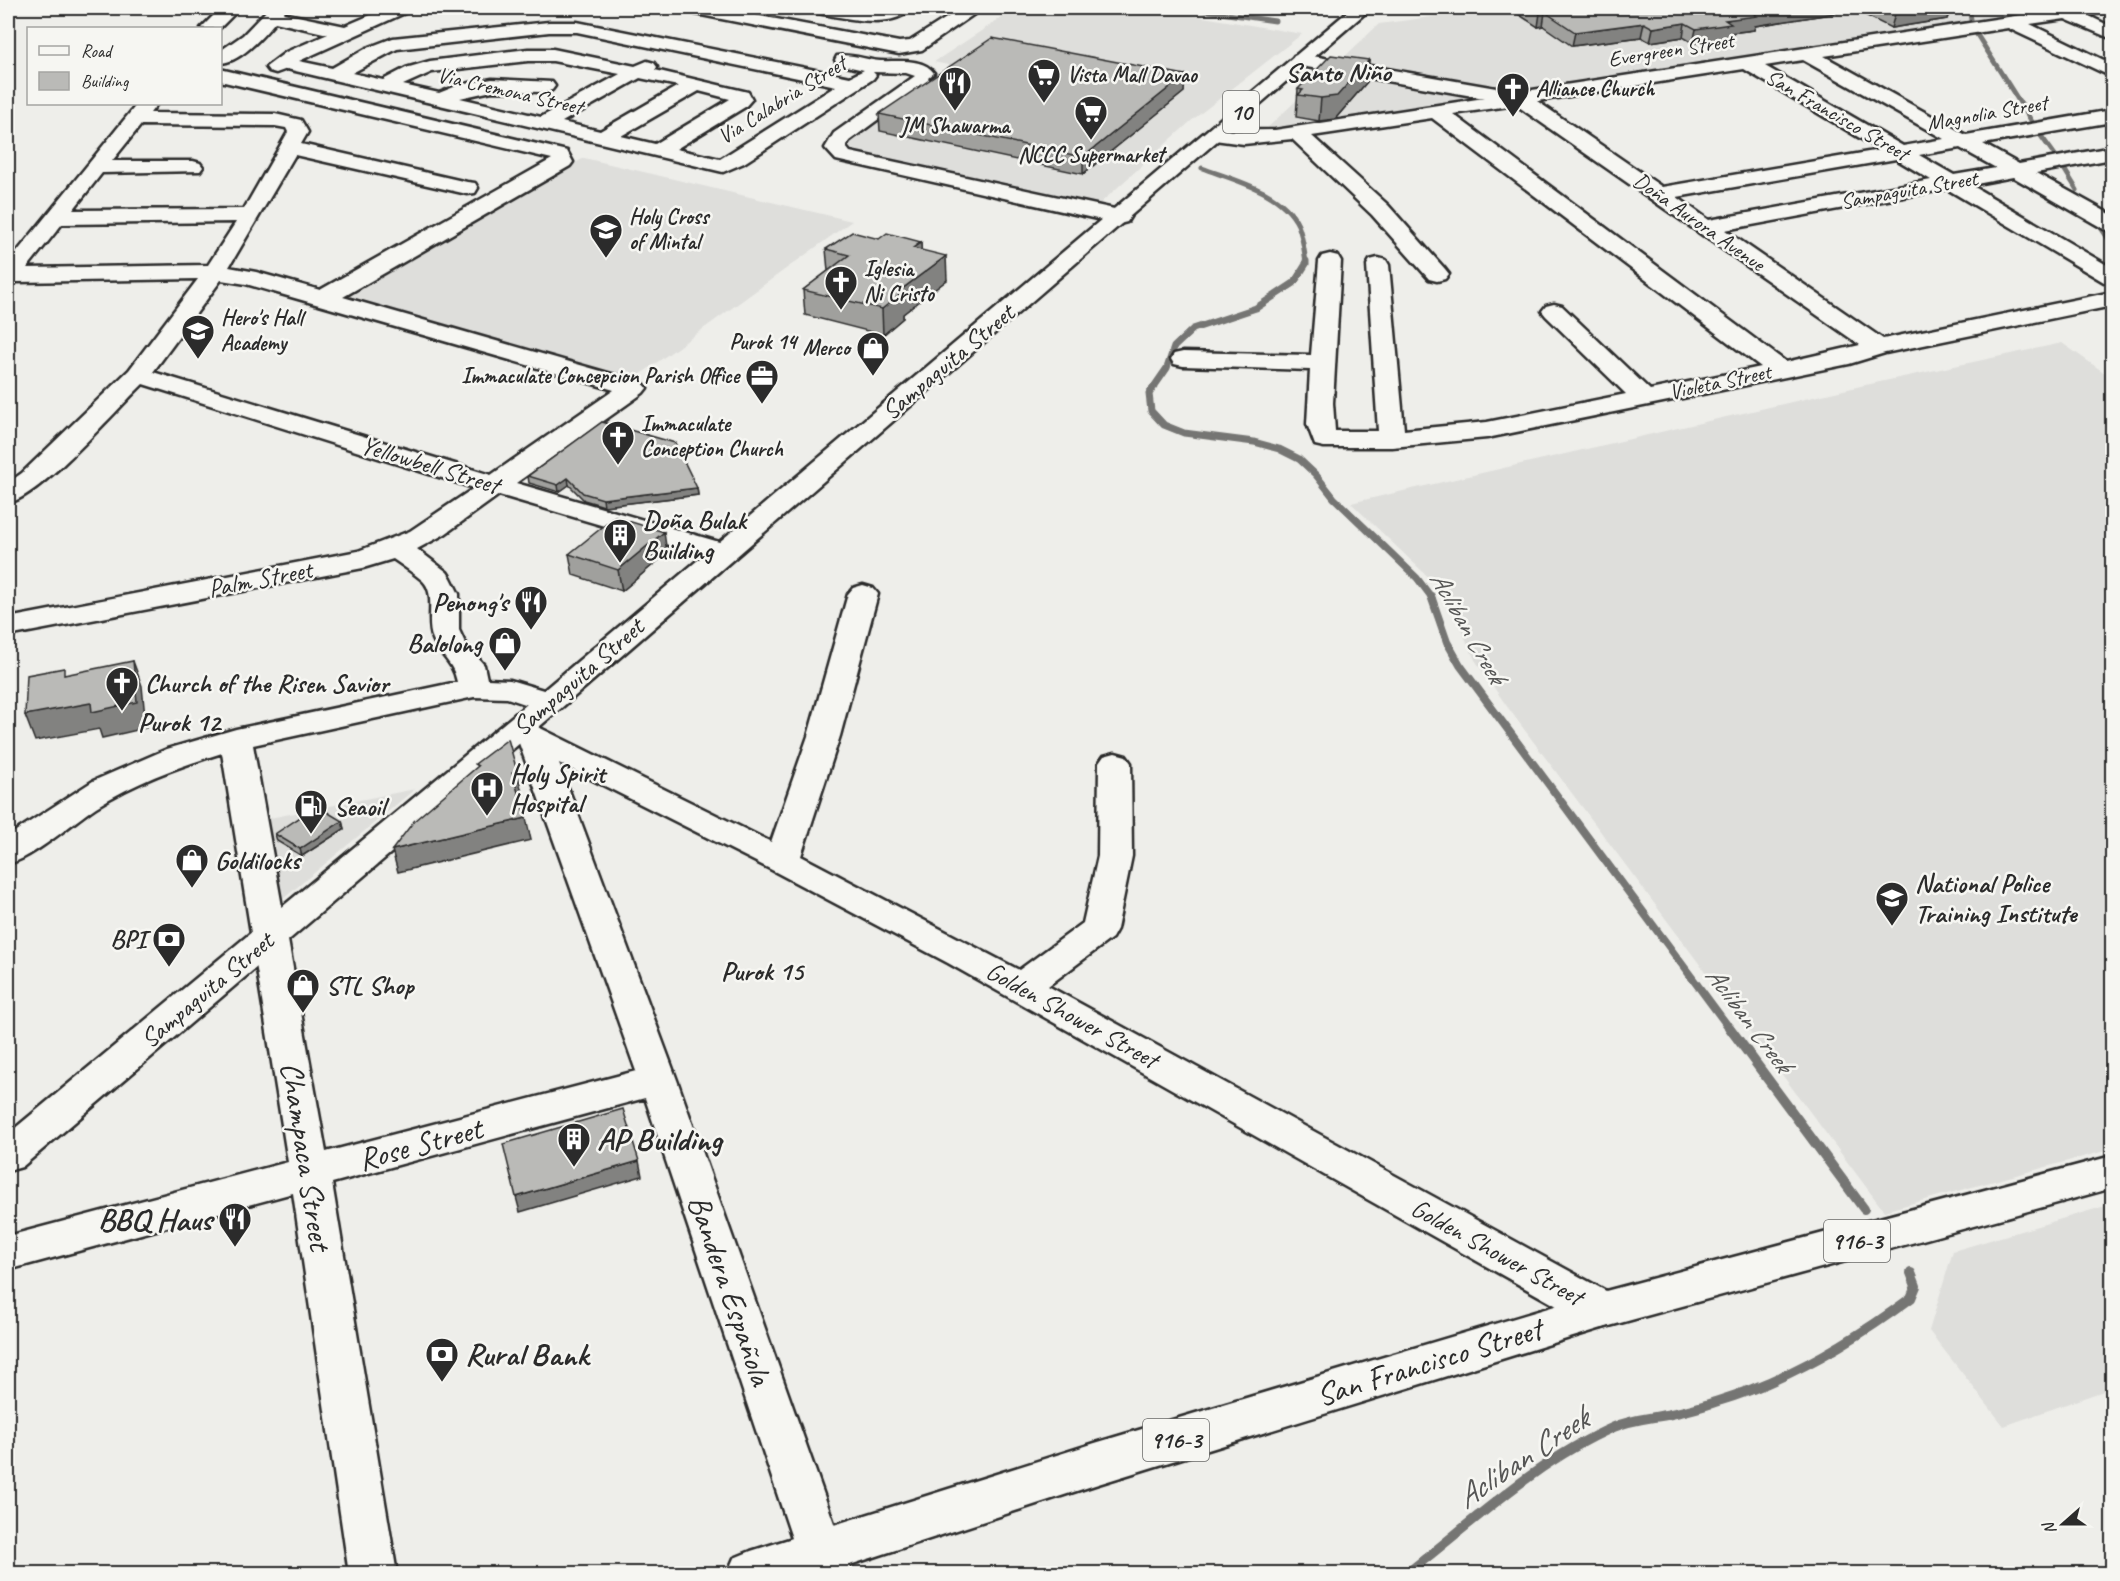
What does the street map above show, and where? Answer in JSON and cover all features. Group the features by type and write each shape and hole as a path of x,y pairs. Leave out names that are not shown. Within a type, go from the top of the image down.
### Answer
{"main road":[{"path":"211,27 231,8"},
{"path":"353,8 393,11"},
{"path":"691,8 749,12 888,47 915,46 974,8"},
{"path":"825,8 865,16 900,14"},
{"name":"10","path":"1119,217 1362,8"},
{"name":"Evergreen Street","path":"1214,135 1250,138 1297,133 2100,8"},
{"path":"250,39 280,51 305,51 393,11"},
{"path":"222,66 275,12 346,32"},
{"path":"543,124 749,12"},
{"path":"2067,13 2112,34"},
{"path":"2010,22 2112,71"},
{"path":"334,75 374,52 397,43 567,27 865,75 921,72"},
{"path":"888,47 921,72"},
{"path":"253,76 280,51"},
{"name":"Via Cremona Street","path":"280,51 334,75 723,166"},
{"path":"1806,54 2112,225"},
{"path":"384,87 423,68 528,55 564,57 639,71 736,93 742,99 658,151"},
{"path":"822,56 865,75"},
{"path":"1301,60 1519,98"},
{"name":"San Francisco Street","path":"1747,63 2112,277"},
{"path":"8,276 215,272 248,277 324,298 561,158 222,66"},
{"path":"921,72 841,137 835,148 838,152 851,159 1119,217"},
{"name":"Via Calabria Street","path":"723,166 865,75"},
{"path":"441,100 456,91 481,86 514,83 545,86"},
{"path":"603,138 696,84"},
{"name":"Doña Aurora Avenue","path":"1519,98 1879,347"},
{"path":"8,276 141,111 285,121 294,124 298,132 251,215 215,272 138,375 32,479 8,495"},
{"path":"1436,111 1780,370"},
{"name":"Magnolia Street","path":"1657,194 2112,116"},
{"path":"1297,133 1380,210 1437,274"},
{"path":"290,148 467,188"},
{"name":"Sampaguita Street","path":"1705,227 2112,153"},
{"path":"96,167 193,167"},
{"path":"55,217 251,215"},
{"name":"Sampaguita Street","path":"8,1156 270,937 533,723 723,552 1119,217"},
{"path":"1183,359 1323,363 1330,261"},
{"path":"1378,265 1392,439"},
{"name":"Palm Street","path":"8,627 363,559 398,548 427,534 454,516 494,485 634,388 324,298"},
{"name":"Violeta Street","path":"1323,363 1320,416 1324,439 1392,439 1487,430 1849,357 1879,347 2112,299"},
{"path":"1554,311 1644,398"},
{"name":"Yellowbell Street","path":"138,375 494,485 723,552"},
{"path":"398,548 437,578 444,594 444,630 451,646 469,665 474,688"},
{"path":"782,861 824,736 863,594"},
{"name":"Golden Shower Street","path":"8,853 88,797 162,762 236,739 474,688 510,689 533,723 782,861 1021,987 1602,1310"},
{"name":"Bandera Española","path":"533,723 824,1562"},
{"name":"Champaca Street","path":"236,739 373,1574"},
{"path":"1021,987 1100,929 1115,856 1115,763"},
{"name":"Rose Street","path":"8,1253 658,1080"},
{"name":"San Francisco Street","path":"751,1574 824,1562 1106,1461 1602,1310 2112,1172"}],"shaded area":[{"path":"1016,8 1151,8 1302,34 1191,121 1096,207 867,155 850,148 849,144 853,138 925,88 966,69 934,62"},
{"path":"1498,8 2071,8 1523,92 1341,60 1379,24"},
{"path":"1331,68 1496,97 1295,129 1264,131"},
{"name":"Holy Cross of Mintal","path":"584,158 852,221 634,379 348,297"},
{"name":"National Police Training Institute","path":"2062,343 2112,378 2112,1149 1884,1211 1506,705 1475,660 1445,593 1351,503 1861,386"},
{"path":"415,789 278,903 265,819"},
{"path":"2112,1204 2112,1388 2004,1426 1929,1331 1953,1251"}],"building":[{"path":"1532,8 1788,8 1753,13 1757,16 1725,20 1731,24 1696,29 1685,23 1653,28 1644,23 1575,32 1545,12 1540,13"},
{"path":"1882,8 1937,8 1895,14"},
{"name":"Vista Mall Davao","path":"992,38 1185,75 1083,157 879,114"},
{"path":"1331,55 1369,60 1337,96 1321,98 1298,95 1303,90 1298,89"},
{"path":"852,232 879,239 887,233 921,242 913,248 946,256 898,292 902,293 882,309 803,290 849,255 826,249"},
{"name":"Immaculate Conception Church","path":"602,422 675,443 697,488 603,499 583,493 568,478 558,485 528,476"},
{"path":"615,517 664,532 618,570 569,554"},
{"path":"133,661 137,702 92,712 91,703 25,715 27,675 64,668 64,675"},
{"path":"508,739 517,771 512,773 526,818 392,850 414,821 478,766 475,764"},
{"name":"Seaoil","path":"317,806 342,821 300,849 275,834"},
{"name":"AP Building","path":"623,1109 639,1161 516,1197 503,1144"}],"waterway":[{"name":"Acliban Creek","path":"1187,8 1275,21"},
{"path":"1969,8 1972,25"},
{"path":"1974,30 2034,125"},
{"path":"2039,133 2057,158"},
{"path":"2063,167 2077,190"},
{"name":"Acliban Creek","path":"1202,168 1256,188 1281,203 1298,225 1306,262"},
{"path":"2096,220 2112,244"},
{"name":"Acliban Creek","path":"1306,262 1294,283 1256,308 1193,329 1174,347 1167,368 1149,394 1151,411 1164,425 1184,433 1254,442 1279,449 1299,459 1316,475 1334,498 1417,578 1431,597"},
{"name":"Acliban Creek","path":"1431,597 1447,642 1460,665 1730,1029"},
{"name":"Acliban Creek","path":"1729,1027 1864,1209"},
{"name":"Acliban Creek","path":"1406,1574 1531,1475 1585,1441 1628,1422 1704,1406 1741,1393 1793,1371 1842,1345 1911,1298 1916,1286 1911,1273"}],"place":[{"name":"Vista Mall Davao","path":"1044,104"},
{"name":"JM Shawarma","path":"955,112"},
{"name":"Alliance Church","path":"1513,118"},
{"name":"NCCC Supermarket","path":"1091,141"},
{"name":"Holy Cross of Mintal","path":"606,259"},
{"name":"Iglesia Ni Cristo","path":"841,311"},
{"name":"Hero's Hall Academy","path":"198,360"},
{"name":"Merco","path":"873,377"},
{"name":"Immaculate Concepcion Parish Office","path":"762,405"},
{"name":"Immaculate Conception Church","path":"618,466"},
{"name":"Doña Bulak Building","path":"620,564"},
{"name":"Penong's","path":"531,631"},
{"name":"Balolong","path":"505,672"},
{"name":"Church of the Risen Savior","path":"122,712"},
{"name":"Holy Spirit Hospital","path":"487,817"},
{"name":"Seaoil","path":"311,835"},
{"name":"Goldilocks","path":"192,889"},
{"name":"National Police Training Institute","path":"1892,927"},
{"name":"BPI","path":"169,968"},
{"name":"STL Shop","path":"303,1014"},
{"name":"AP Building","path":"574,1168"},
{"name":"BBQ Haus","path":"235,1248"},
{"name":"Rural Bank","path":"442,1383"}],"district":[{"name":"Santo Niño","path":"1338,72"},
{"name":"Purok 14","path":"763,342"},
{"name":"Purok 12","path":"179,722"},
{"name":"Purok 15","path":"762,971"}]}
